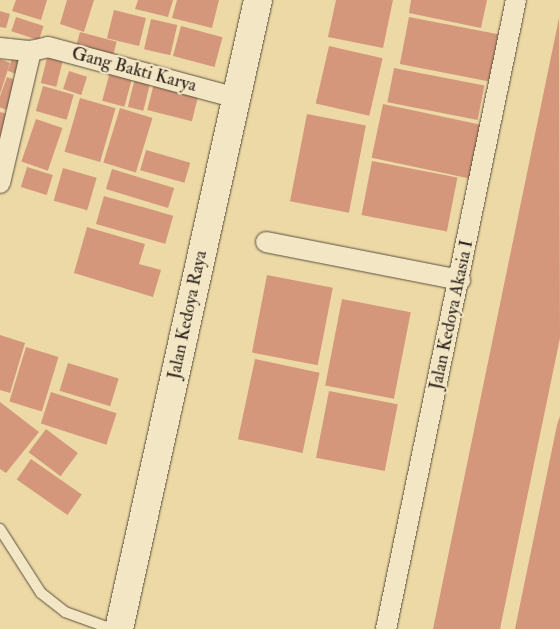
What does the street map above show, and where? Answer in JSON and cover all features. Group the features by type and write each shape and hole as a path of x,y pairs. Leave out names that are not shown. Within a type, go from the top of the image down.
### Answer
{"street":[{"name":"Jalan Kedoya Raya","path":"119,629 258,0"},
{"name":"Jalan Kedoya Akasia I","path":"386,629 460,280 516,0"},
{"name":"Gang Bakti Karya","path":"0,48 31,51 48,47 237,98"},
{"path":"0,183 31,51"},
{"path":"266,242 460,280"}],"lane":[{"path":"0,529 41,593 64,612 112,629"}],"building":[{"path":"16,0 47,0 41,20 12,11"},
{"path":"67,0 94,0 84,32 60,24"},
{"path":"138,0 173,0 168,17 135,9"},
{"path":"177,0 219,0 212,28 172,18"},
{"path":"336,0 393,0 383,48 328,37"},
{"path":"411,0 487,0 481,28 409,13"},
{"path":"114,10 146,18 139,46 107,38"},
{"path":"0,11 10,14 6,28 0,27"},
{"path":"16,17 44,26 39,40 11,31"},
{"path":"409,17 498,34 489,81 400,64"},
{"path":"559,18 560,338 500,629 433,629"},
{"path":"151,19 177,25 170,55 144,49"},
{"path":"181,26 223,37 215,67 173,56"},
{"path":"80,32 117,42 113,57 76,47"},
{"path":"329,46 383,58 369,116 316,103"},
{"path":"49,50 65,54 56,87 41,83"},
{"path":"14,54 27,59 21,76 8,71"},
{"path":"0,59 10,63 0,94"},
{"path":"111,68 133,74 124,107 102,101"},
{"path":"394,68 484,86 478,120 387,102"},
{"path":"69,71 87,77 81,95 63,89"},
{"path":"136,74 152,78 143,111 128,107"},
{"path":"7,77 21,82 10,111 0,107 0,96"},
{"path":"155,79 200,90 192,121 147,110"},
{"path":"43,86 74,95 67,120 36,111"},
{"path":"80,98 116,108 100,162 65,152"},
{"path":"383,104 481,125 469,179 372,158"},
{"path":"120,108 153,118 136,172 103,163"},
{"path":"0,112 11,115 4,138 0,137"},
{"path":"307,114 366,125 349,213 290,201"},
{"path":"36,119 62,128 48,171 21,162"},
{"path":"146,150 190,163 184,183 140,170"},
{"path":"372,161 457,178 447,232 362,215"},
{"path":"27,167 53,175 47,195 21,187"},
{"path":"63,168 97,178 87,210 54,201"},
{"path":"112,169 174,188 168,208 106,189"},
{"path":"104,196 173,216 165,244 96,224"},
{"path":"87,227 145,244 139,264 161,270 153,297 74,273"},
{"path":"267,275 333,288 318,365 252,353"},
{"path":"342,299 411,312 394,399 325,385"},
{"path":"0,335 25,343 10,393 0,390"},
{"path":"26,347 59,357 42,411 9,402"},
{"path":"255,359 320,373 303,453 238,439"},
{"path":"68,363 119,378 110,406 60,391"},
{"path":"329,391 398,404 385,471 316,458"},
{"path":"51,392 117,413 106,445 41,423"},
{"path":"0,402 39,432 6,473 0,469"},
{"path":"560,416 560,629 515,629 557,425"},
{"path":"46,429 78,453 60,476 29,452"},
{"path":"31,459 82,495 67,515 17,479"}]}
